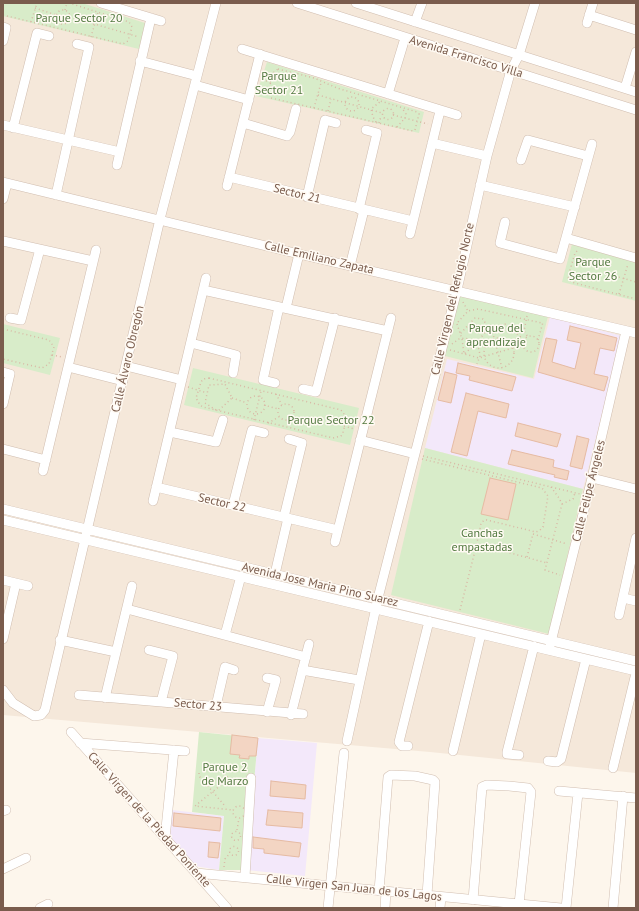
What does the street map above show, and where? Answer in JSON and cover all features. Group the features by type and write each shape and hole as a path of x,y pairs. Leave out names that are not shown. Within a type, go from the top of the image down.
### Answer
{"street":[{"name":"Calle Álvaro Obregón","path":"3,690 13,703 34,716 41,715 45,710 60,640 123,381 160,219 216,3"},
{"name":"Avenida Francisco Villa","path":"297,3 636,110"},
{"name":"Avenida Francisco Villa","path":"356,3 636,92"},
{"path":"415,22 422,3"},
{"name":"Calle Virgen del Refugio Norte","path":"347,741 378,598 457,290 487,156 511,70 519,55 535,3"},
{"path":"593,3 588,19 636,30"},
{"path":"99,8 161,21"},
{"path":"116,165 151,18"},
{"path":"3,27 6,28 3,41"},
{"path":"13,128 37,33 49,36"},
{"path":"388,94 405,38"},
{"path":"56,195 67,140 89,47 77,44"},
{"path":"242,49 323,77 388,94 457,115"},
{"path":"625,88 636,52"},
{"name":"Sector 21","path":"260,54 228,181 413,221"},
{"path":"140,61 198,76"},
{"path":"195,85 249,100"},
{"path":"243,124 286,136 290,132 296,109"},
{"path":"410,234 440,111"},
{"path":"307,197 327,116 336,123"},
{"path":"3,125 120,152"},
{"path":"350,266 377,133 366,130"},
{"path":"521,160 528,140 588,156"},
{"path":"432,143 487,156"},
{"path":"505,222 500,243 560,258 592,144"},
{"path":"3,199 5,182"},
{"name":"Calle Emiliano Zapata","path":"5,182 299,254 636,333"},
{"path":"480,185 575,207"},
{"path":"566,238 634,262"},
{"path":"3,241 93,261"},
{"path":"10,318 21,320 40,250"},
{"path":"43,471 96,250"},
{"path":"275,383 263,380 282,308 299,254"},
{"path":"153,501 206,278"},
{"path":"203,290 282,308 335,318 388,332"},
{"path":"303,389 316,392 335,318"},
{"path":"335,542 391,318"},
{"name":"Calle Felipe Ángeles","path":"550,650 576,547 626,331"},
{"path":"191,343 236,355 233,373"},
{"path":"126,366 181,382"},
{"path":"68,367 123,381"},
{"path":"3,372 10,374 3,404"},
{"path":"170,432 216,442 223,420"},
{"path":"234,505 252,430 264,433"},
{"path":"361,435 414,456"},
{"path":"275,574 302,443 289,439"},
{"path":"3,449 46,460"},
{"path":"592,478 636,489"},
{"name":"Sector 22","path":"156,487 338,530"},
{"name":"Avenida Jose Maria Pino Suarez","path":"3,509 636,661"},
{"name":"Avenida Jose Maria Pino Suarez","path":"3,520 586,658 636,672"},
{"path":"619,615 636,543"},
{"path":"225,635 241,576"},
{"path":"3,580 28,586"},
{"path":"3,639 16,583"},
{"path":"105,698 132,586"},
{"path":"623,598 636,601"},
{"path":"127,609 306,657"},
{"path":"408,746 402,746 399,742 429,622"},
{"path":"453,751 481,634"},
{"path":"60,640 116,652"},
{"path":"292,714 309,644"},
{"path":"519,756 507,754 507,752 534,646"},
{"path":"149,650 172,656 161,702"},
{"path":"548,761 557,762 561,759 586,658"},
{"path":"216,706 225,668 234,670"},
{"path":"302,670 359,680"},
{"path":"613,768 636,672"},
{"path":"267,678 276,680 267,712"},
{"name":"Sector 23","path":"79,695 303,714"},
{"name":"Calle Virgen de la Piedad Poniente","path":"71,732 227,908"},
{"path":"80,743 186,751"},
{"path":"165,838 174,750"},
{"path":"328,908 344,753"},
{"path":"385,908 383,891 388,777 391,775 415,776 433,780 435,782 427,895"},
{"path":"244,878 251,778"},
{"path":"473,900 482,787 486,785 509,786 528,788 531,792 519,904"},
{"path":"560,791 636,798"},
{"path":"566,908 578,793"},
{"path":"613,908 623,796"},
{"path":"3,869 26,858"},
{"name":"Calle Virgen San Juan de los Lagos","path":"196,873 427,895 473,900 495,905 519,904 561,908"},
{"path":"440,908 441,897"}],"path":[{"path":"31,22 37,3"},
{"path":"3,15 123,44 128,41 132,27 129,22 99,8 68,3 65,10"},
{"path":"35,8 56,15"},
{"path":"89,47 99,8"},
{"path":"56,15 60,10 65,10"},
{"path":"65,10 69,13 70,17 146,39"},
{"path":"56,15 57,20 62,24 68,21 70,17"},
{"path":"278,69 323,77 354,94 417,112 419,114 413,131 376,122 327,116 314,108 271,98 268,91 274,72 278,69"},
{"path":"314,108 323,77"},
{"path":"318,95 382,112 390,109 393,114 436,126"},
{"path":"345,102 348,98 353,97"},
{"path":"353,97 357,99 359,105"},
{"path":"327,116 331,98"},
{"path":"345,102 346,108 350,111 355,111 359,105"},
{"path":"371,109 381,102"},
{"path":"397,127 405,118 406,114 402,108"},
{"path":"371,109 371,113 376,122"},
{"path":"382,112 383,118 387,120 390,119 393,114"},
{"path":"580,250 575,253 568,277 571,282 636,299"},
{"path":"619,294 628,264 634,262"},
{"path":"614,276 636,282"},
{"path":"528,337 524,330 529,307"},
{"path":"457,324 468,311 478,309 542,323"},
{"path":"538,340 534,336 528,337 524,340 523,345 528,352 536,351 540,345 538,340 545,311"},
{"path":"460,334 471,320 479,317 483,319 487,326 486,331 476,344 464,354"},
{"path":"502,368 494,338 494,330 501,324 512,328 524,340"},
{"path":"3,329 50,340 54,347 49,364 42,368 3,359"},
{"path":"494,338 505,338 514,348 514,359 511,364 502,368 492,366 485,356 486,344 494,338"},
{"path":"476,364 479,358 479,349 472,340 462,339 454,342 449,350 479,358 523,345"},
{"path":"462,339 464,354"},
{"path":"209,378 261,390 341,410 346,416 341,436 333,438 218,411 200,406 196,398 203,380 209,378"},
{"path":"252,430 263,380"},
{"path":"181,382 207,393"},
{"path":"218,411 205,403 209,385 225,384 232,398 247,403"},
{"path":"276,394 282,405"},
{"path":"253,396 259,397 263,400 264,405 262,411 256,413 249,411 247,403 253,396"},
{"path":"218,411 232,398"},
{"path":"287,404 292,406 294,413 292,418 286,420 279,416 279,409 282,405 287,404"},
{"path":"264,405 279,409"},
{"path":"268,423 279,416"},
{"path":"344,426 361,435"},
{"path":"414,456 588,496"},
{"path":"414,456 542,488 548,496 543,527 536,532 487,520 484,520 481,524 458,618"},
{"path":"551,487 562,504 545,570 568,577"},
{"path":"562,504 574,499 575,493"},
{"path":"527,557 534,531"},
{"path":"533,534 576,547"},
{"path":"476,547 481,545 547,562"},
{"path":"199,773 199,776 226,808"},
{"path":"222,875 225,859 230,853 230,849 235,846 236,840 241,837 237,831 239,818 244,815 245,809 240,806 233,810 226,808 195,806 227,780 227,776"},
{"path":"233,810 234,816 239,818"},
{"path":"236,840 233,839 232,835 237,831"},
{"path":"230,853 234,856 238,854 239,850 235,846"}],"shaded area":[{"path":"3,3 636,3 636,773 430,752 3,715"},
{"path":"550,317 622,336 583,489 425,448 447,359 534,379"},
{"path":"258,738 317,743 305,876 246,870"},
{"path":"172,810 224,816 219,870 195,866 170,837"}],"green space":[{"name":"Parque Sector 20","path":"3,3 82,3 145,23 139,49 3,16"},
{"name":"Parque Sector 21","path":"267,62 424,112 419,133 256,96"},
{"name":"Parque Sector 26","path":"572,244 636,261 636,301 562,282"},
{"name":"Parque del aprendizaje","path":"460,294 548,316 533,378 445,356"},
{"path":"3,324 60,338 50,375 3,363"},
{"name":"Parque Sector 22","path":"193,368 359,408 350,445 184,405"},
{"name":"Canchas empastadas","path":"425,448 583,489 549,634 391,595"},
{"name":"Parque 2 de Marzo","path":"199,732 258,738 246,870 219,870 224,816 192,812"}],"building":[{"path":"570,326 617,338 614,351 600,348 594,374 608,377 604,391 538,372 546,338 557,340 552,362 575,369 581,343 567,340"},
{"path":"458,363 516,377 512,391 469,380 470,376 456,373"},
{"path":"445,372 457,375 451,403 438,400"},
{"path":"466,393 509,404 506,418 478,411 467,456 451,452"},
{"path":"518,423 561,434 557,447 515,436"},
{"path":"577,436 589,439 582,469 570,466"},
{"path":"512,450 554,460 553,467 569,471 567,480 554,477 555,475 508,464"},
{"path":"490,478 516,484 508,520 481,514"},
{"path":"232,735 258,738 256,756 249,756 249,759 239,758 240,755 230,754"},
{"path":"271,781 306,785 305,799 270,796"},
{"path":"268,810 303,813 302,828 266,825"},
{"path":"174,813 221,818 220,831 173,826"},
{"path":"253,837 301,843 299,857 264,853 264,849 253,848"},
{"path":"209,842 220,843 218,858 208,857"}]}
